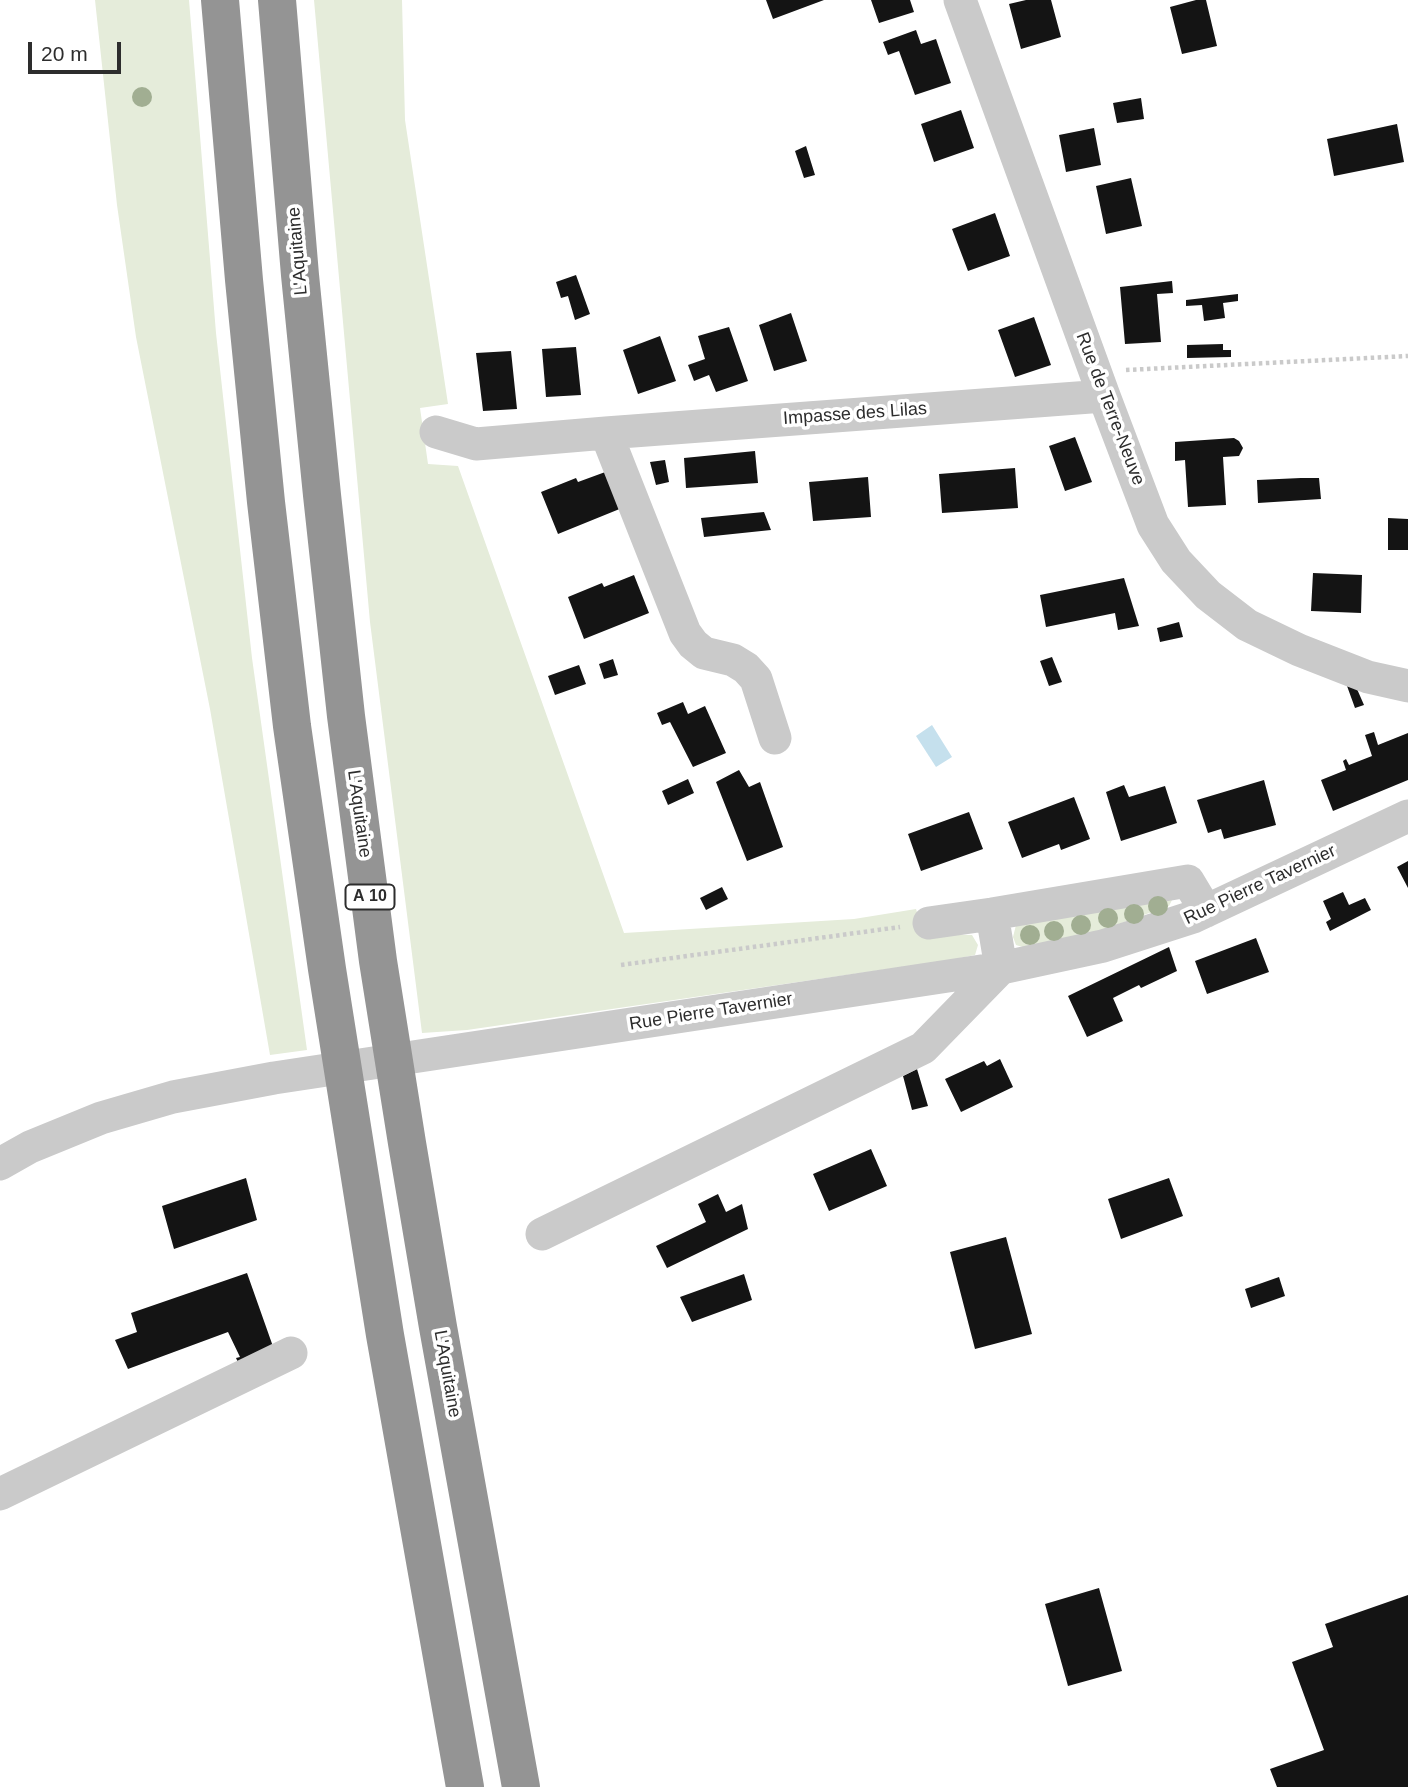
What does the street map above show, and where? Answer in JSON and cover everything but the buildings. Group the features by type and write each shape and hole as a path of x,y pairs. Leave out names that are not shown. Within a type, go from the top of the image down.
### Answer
{"highway":[{"path":"220,0 245,293 292,726 383,1322 465,1787"},
{"name":"L'Aquitaine","path":"277,0 299,275 323,509 346,716 377,947 436,1314 521,1787"}],"street":[{"name":"Rue de Terre-Neuve","path":"960,0 1153,525 1176,561 1208,595 1247,625 1299,650 1368,677 1408,686"},
{"name":"Impasse des Lilas","path":"436,432 476,444 1100,386"},
{"path":"606,433 685,633 704,653 733,660 746,667 756,679 775,738"},
{"name":"Rue Pierre Tavernier","path":"0,1164 30,1147 101,1118 173,1097 274,1078 1001,968 1103,946 1193,917 1408,816"},
{"path":"929,923 1188,881 1206,911"},
{"path":"542,1234 923,1048 1001,968 992,914"},
{"path":"0,1494 291,1353"}],"path":[{"path":"1100,386 1130,370 1408,356"},
{"path":"621,965 929,923"}],"green space":[{"path":"95,0 189,0 216,333 252,658 307,1050 270,1055 210,709 136,337 117,205"},
{"path":"314,0 402,0 405,120 448,404 420,408 428,464 458,466 624,933 854,919 916,909 924,934 972,935 978,945 975,955 467,1030 422,1033 370,622"},
{"path":"1172,900 1169,906 1096,932 1026,948 1016,945 1013,937 1016,925"}],"water":[{"path":"932,725 952,757 936,767 916,736"}]}
